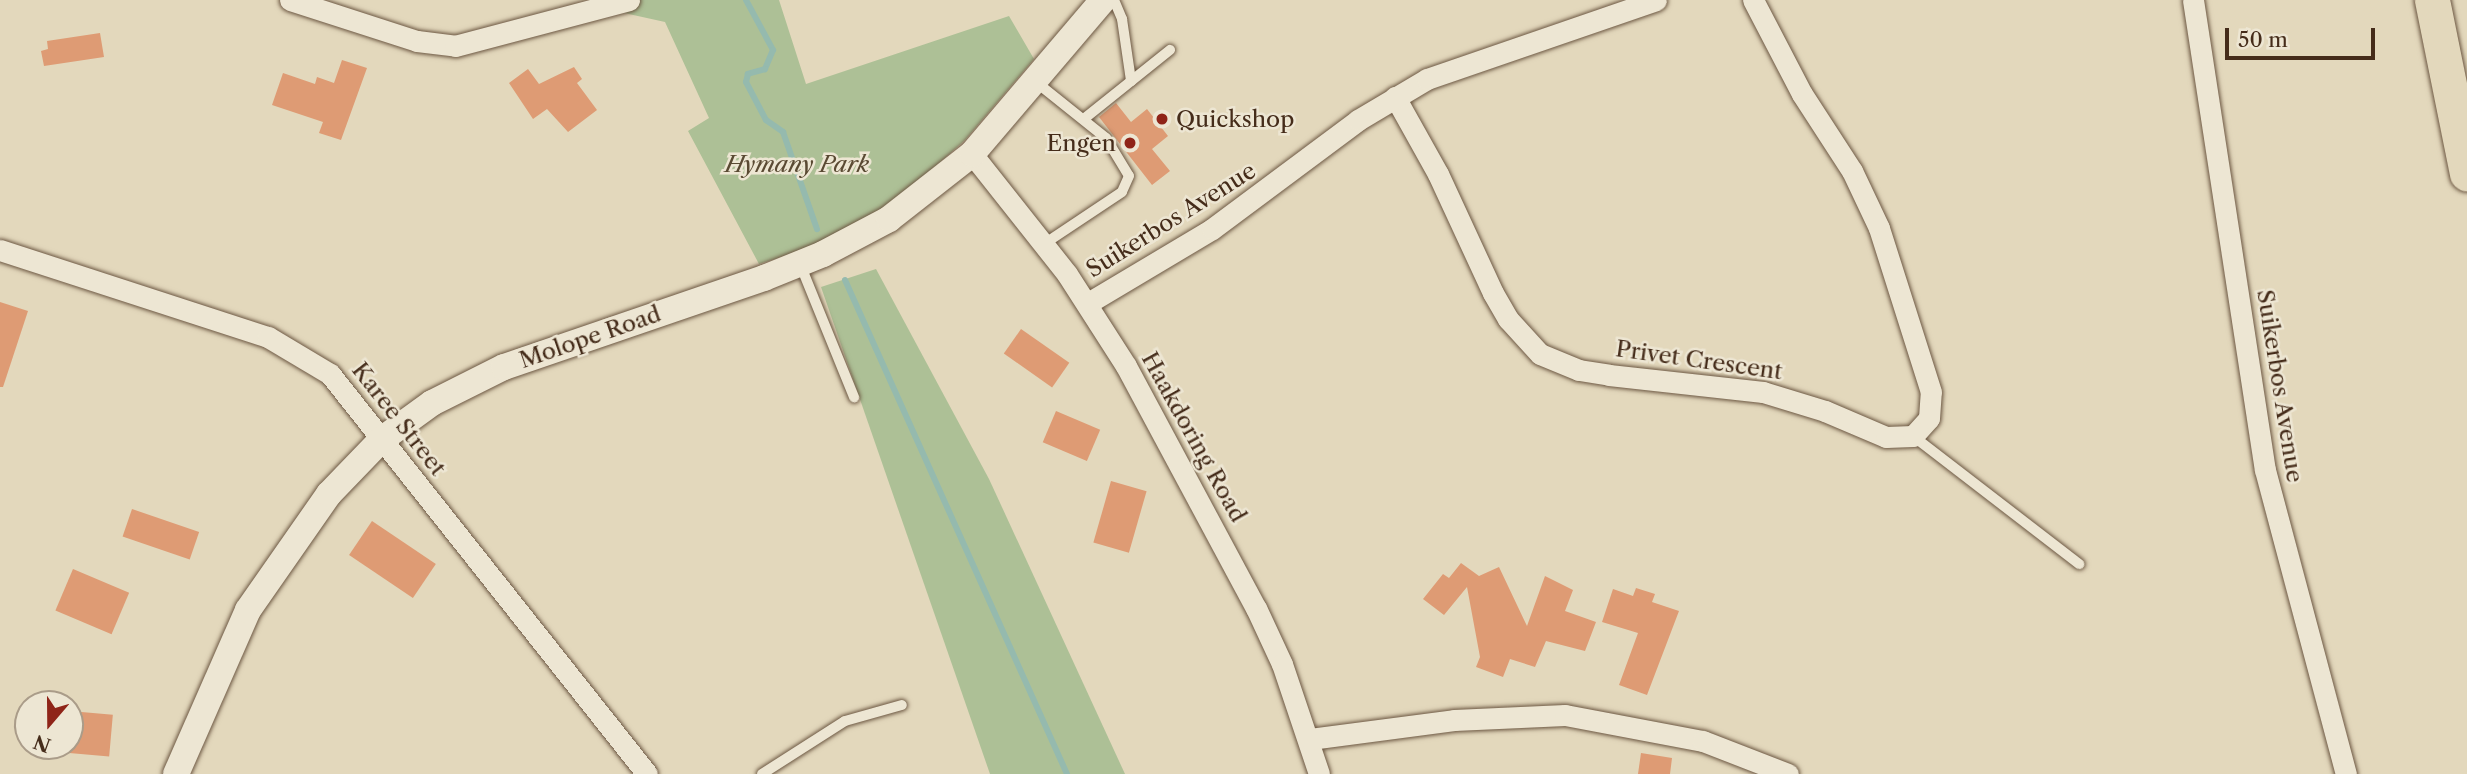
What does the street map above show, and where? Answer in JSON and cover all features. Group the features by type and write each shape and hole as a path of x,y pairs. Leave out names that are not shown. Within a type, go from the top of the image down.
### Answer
{"main road":[{"path":"2432,0 2467,174"}],"street":[{"path":"290,0 417,41 455,46 629,0"},
{"name":"Molope Road","path":"176,774 248,610 330,494 381,440 432,403 504,367 800,264 889,219 972,154 1103,0"},
{"name":"Suikerbos Avenue","path":"1088,303 1212,229 1395,97 1462,64 1656,0"},
{"path":"1753,0 1802,94 1852,171 1879,228 1931,392 1929,418 1913,436"},
{"name":"Suikerbos Avenue","path":"2193,0 2224,176 2264,470 2346,774"},
{"name":"Privet Crescent","path":"1395,97 1438,174 1493,293 1508,319 1540,354 1599,373 1763,392 1825,411 1886,438 1913,436"},
{"name":"Haakdoring Road","path":"972,154 1088,303 1256,608 1310,739 1319,774"},
{"name":"Karee Street","path":"0,250 291,347 344,387 381,440 648,774"},
{"path":"1310,739 1454,720 1565,716 1703,741 1788,774"}],"lane":[{"path":"1114,0 1122,19 1131,81"},
{"path":"1085,118 1170,50"},
{"path":"1033,80 1085,118 1127,166 1126,186 1044,244"},
{"path":"800,264 854,397"},
{"path":"1913,436 2079,564"},
{"path":"762,774 845,721 902,705"}],"green space":[{"name":"Hymany Park","path":"596,0 779,0 806,84 1009,16 1034,59 965,140 892,205 817,246 759,264 688,131 709,118 665,22 597,7"},
{"path":"876,269 989,479 1125,774 990,774 821,287"}],"building":[{"path":"100,33 104,57 44,66 41,51 48,49 47,41"},
{"path":"342,60 367,68 341,140 319,133 323,122 272,105 283,73 315,84 317,77 334,83"},
{"path":"574,67 582,79 577,83 597,110 568,132 547,109 533,119 509,83 528,69 539,84"},
{"path":"1116,103 1131,122 1147,109 1168,136 1152,149 1170,171 1152,185 1099,117"},
{"path":"0,302 28,311 3,387 0,387"},
{"path":"1021,329 1069,363 1052,387 1004,354"},
{"path":"1056,411 1100,430 1087,461 1043,442"},
{"path":"1111,481 1147,491 1129,553 1093,543"},
{"path":"132,509 199,532 190,560 123,536"},
{"path":"372,521 436,564 413,598 349,555"},
{"path":"1461,563 1479,576 1499,567 1527,626 1545,576 1573,590 1565,611 1596,622 1585,651 1546,641 1535,667 1510,659 1503,677 1476,667 1480,657 1467,587 1444,615 1423,599 1443,574 1449,578"},
{"path":"73,569 129,593 112,634 55,610"},
{"path":"1636,588 1655,594 1652,602 1679,611 1647,695 1619,685 1638,633 1602,622 1613,589 1633,596"},
{"path":"84,712 113,715 109,757 84,754"},
{"path":"1641,753 1672,758 1670,774 1638,774"}],"waterway":[{"path":"746,0 773,50 765,69 748,74 746,82 766,120 783,132 817,229"},
{"path":"845,280 1067,774"}],"place":[{"name":"Quickshop","path":"1162,119"},
{"name":"Engen","path":"1130,143"}]}
